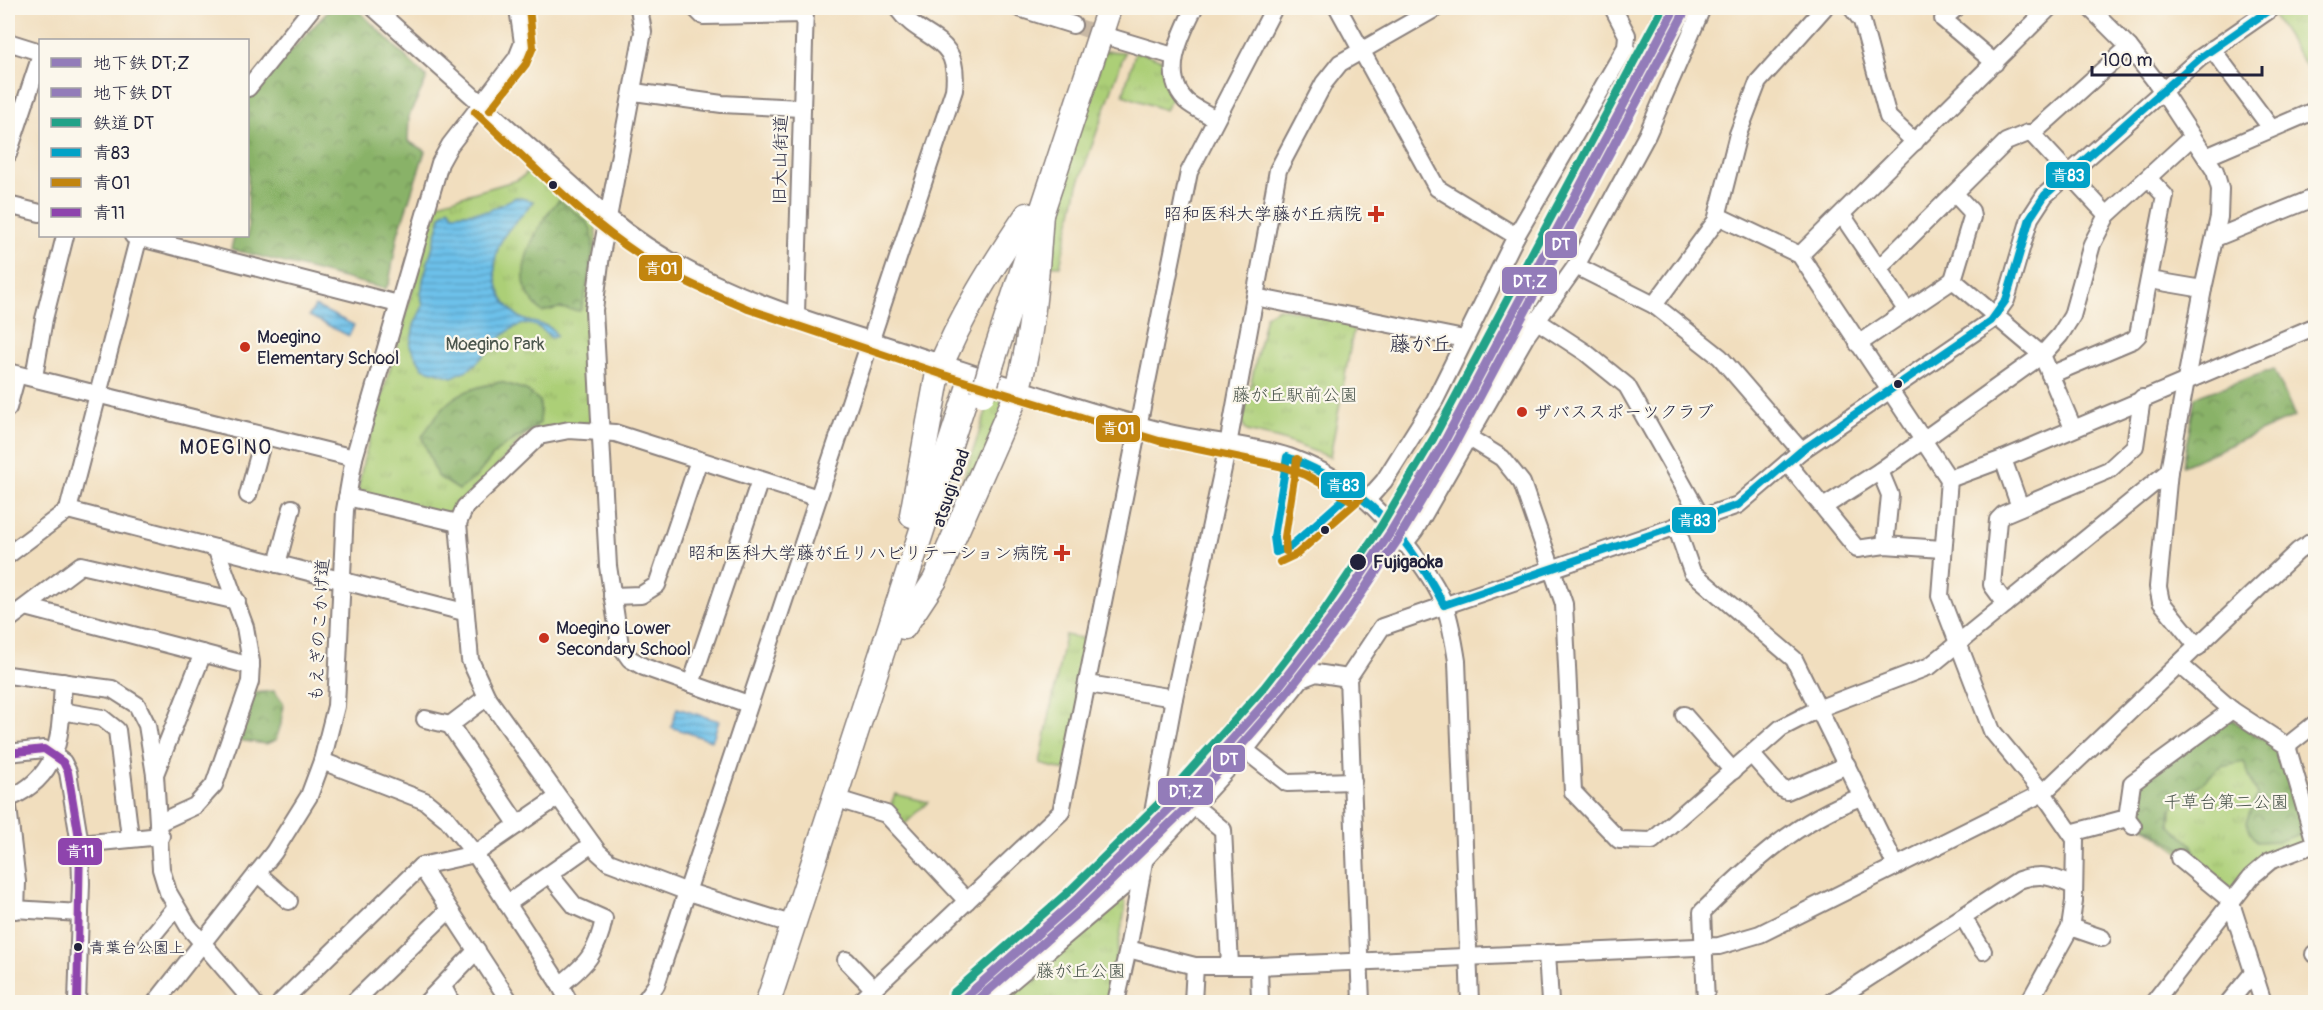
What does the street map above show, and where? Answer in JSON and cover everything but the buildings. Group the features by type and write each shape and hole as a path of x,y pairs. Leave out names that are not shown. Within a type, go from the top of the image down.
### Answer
{"highway":[{"name":"atsugi road","path":"1034,214 1095,8"},
{"name":"atsugi road","path":"780,1002 904,627 975,391 1034,214 1109,8"},
{"path":"897,600 942,363 1001,253 1034,214"},
{"path":"904,627 935,580 1018,388 1037,273 1034,214"},
{"name":"atsugi road","path":"768,1002 897,600 975,391"}],"street":[{"path":"249,87 312,8"},
{"path":"374,8 609,218 633,238 682,269 751,299 1018,388 1139,424 1273,453 1310,465 1367,500 1430,576 1444,605 1457,661 1470,1002"},
{"name":"もえぎのこかげ道","path":"160,1001 201,943 257,873 303,806 322,761 336,706 343,581 342,551 347,497 354,458 440,163 450,145 517,58 523,43 518,8"},
{"path":"639,8 643,32 634,92 601,255 594,310 608,566 612,596 620,645 630,659 748,704"},
{"path":"695,8 703,16 749,11 805,11"},
{"path":"644,1002 656,985 685,891 954,90 956,70 953,55 897,8"},
{"path":"1019,8 1073,25"},
{"path":"1194,8 1173,56 1176,82 1187,102 1215,119"},
{"path":"860,1002 1061,812 1189,172 1274,8"},
{"path":"1338,8 1437,188 1516,236"},
{"path":"1116,1002 1128,949 1174,698 1228,445 1278,170 1330,74 1340,63 1436,8"},
{"path":"1367,500 1384,481 1435,400 1516,236 1626,47 1627,35 1613,8"},
{"path":"1404,544 1415,530 1536,320 1576,266 1647,135 1702,8"},
{"path":"1654,305 1718,216 1738,134 1758,82 1824,8"},
{"path":"1852,8 1862,21 1888,117 1915,142"},
{"path":"1956,8 1942,19 1995,63"},
{"path":"1800,255 2049,8"},
{"path":"2090,8 2129,47 2162,90 2215,171 2220,189 2215,238 2203,289 2169,471 2158,587 2161,602 2198,647"},
{"path":"1361,1002 1348,678 1382,627 1738,505 1801,452 1977,333 1996,316 2010,290 2030,218 2044,195 2162,90 2212,49 2272,8"},
{"name":"旧大山街道","path":"796,314 805,11"},
{"path":"1113,38 1173,56"},
{"path":"8,42 39,52"},
{"path":"1879,268 2006,142 2028,133 2032,134 2129,47"},
{"path":"2212,49 2271,128"},
{"path":"8,154 39,61"},
{"path":"634,92 722,104 801,108"},
{"path":"2206,157 2316,110"},
{"path":"2032,134 2107,215"},
{"path":"1825,506 1880,471 2043,355 2072,316 2092,244 2107,215 2192,137"},
{"path":"2050,375 2138,335 2165,196 2148,178"},
{"path":"1858,344 1953,280 1972,217 1971,211 1955,194"},
{"path":"2215,238 2316,197"},
{"path":"8,205 39,213"},
{"path":"1842,215 1907,311"},
{"path":"1718,216 1800,255 1949,479 1940,596 1992,731 2043,793 2075,839 2070,927 2029,1002"},
{"path":"8,408 19,375 44,319 65,237"},
{"path":"8,555 68,510 99,395 137,237"},
{"path":"141,237 398,304"},
{"path":"1576,266 1654,305 1720,357 1801,452"},
{"path":"1953,280 2043,355 2073,428"},
{"path":"2150,280 2203,289"},
{"path":"1255,297 1464,339"},
{"path":"1536,320 1585,352 1627,387 1697,510 1699,518"},
{"path":"1949,479 2003,459 2316,326"},
{"path":"19,375 354,458"},
{"path":"2006,604 1992,585 1998,520 2020,507 2109,470 2135,446 2142,398"},
{"path":"794,925 685,891 609,862 592,844 487,697 470,660 464,612 458,522 465,507 539,436 569,430 615,433 818,498"},
{"path":"248,495 264,435"},
{"path":"1468,437 1502,458 1522,483 1564,604 1573,792 1620,840 1652,841 1781,728 1820,708 1930,666 2169,471"},
{"path":"2003,459 2020,507"},
{"path":"612,596 641,595 657,585 699,460"},
{"path":"1787,463 1825,506 1857,549 1885,545 1942,549"},
{"path":"1880,471 1890,495 1885,545"},
{"path":"692,684 760,480"},
{"path":"347,497 458,522"},
{"path":"277,564 292,508"},
{"path":"68,510 464,612"},
{"path":"1676,526 1692,572 1794,659 1896,866"},
{"path":"1128,949 1195,966 1259,966 1719,946 1760,934 2043,793 2298,551 2316,539"},
{"path":"80,844 130,837 159,829 195,806 214,785 250,682 251,666 245,627 216,548"},
{"path":"8,620 81,565 237,601"},
{"path":"26,607 251,666"},
{"path":"155,775 203,653"},
{"path":"2154,1002 2230,900 2251,877 2270,861 2315,845 2287,746 2232,710 2179,664"},
{"path":"987,1002 1143,866 1245,750 1301,679 1316,673 1348,678"},
{"path":"8,675 112,689 136,705 147,725 155,775 161,869 175,908 201,943 253,1002"},
{"path":"8,799 27,791 42,779 55,754 63,682"},
{"path":"1088,684 1174,698"},
{"path":"450,725 487,697"},
{"path":"2071,832 2130,822 2132,783 2232,710"},
{"path":"61,711 102,718 117,730 130,837"},
{"path":"1684,715 1733,771"},
{"path":"425,719 450,725 518,825"},
{"path":"2287,746 2316,723"},
{"path":"8,753 44,749 55,754 63,762 68,772 80,844 77,1002"},
{"path":"1245,750 1287,783 1353,781"},
{"path":"1752,755 1781,788 1787,791 1847,765"},
{"path":"322,761 425,801 447,819 475,854 569,1002"},
{"path":"281,1002 421,866 475,854 558,797"},
{"path":"1706,1002 1702,912 1749,866 1806,823 1861,797"},
{"path":"847,802 886,814 967,901"},
{"path":"1194,806 1223,830 1230,965"},
{"path":"8,807 17,882 12,910 80,913"},
{"path":"507,904 592,844"},
{"path":"2178,858 2230,900 2263,1002"},
{"path":"421,866 510,1002"},
{"path":"257,873 289,901"},
{"path":"1831,1002 2019,880 2036,874 2047,875 2074,886"},
{"path":"549,875 574,906 604,919 594,953 583,967 560,985"},
{"path":"148,941 175,908"},
{"path":"354,1002 448,910"},
{"path":"1963,917 1983,951"},
{"path":"2070,927 2102,939"},
{"path":"427,1002 477,950"},
{"path":"1547,952 1550,1002"},
{"path":"846,960 874,989"},
{"path":"1193,1002 1195,966"},
{"path":"1259,966 1260,1002"},
{"path":"2229,1002 2253,973"},
{"path":"442,987 451,1002"}],"green space":[{"path":"331,8 356,8 427,78 409,116 408,141 425,151 398,234 389,283 385,289 231,249 234,237 249,237 249,96"},
{"path":"2283,8 2315,8 2315,80 2273,15"},
{"path":"1136,50 1167,62 1176,90 1165,110 1123,95"},
{"path":"1105,51 1125,52 1078,185 1060,266 1046,265 1055,203"},
{"name":"Moegino Park","path":"530,166 553,190 596,223 596,417 591,423 536,430 525,435 451,517 362,497 358,489 364,458 438,203 517,180 525,175"},
{"path":"559,200 588,224 593,241 591,266 580,311 559,308 542,312 527,292 524,266 538,229"},
{"name":"藤が丘駅前公園","path":"1279,308 1355,322 1330,457 1280,439 1247,431 1242,423 1266,315"},
{"path":"2274,369 2295,416 2183,466 2195,397"},
{"path":"501,382 526,390 540,401 540,423 497,451 475,478 459,490 437,476 422,437 438,414 454,398 473,389"},
{"path":"991,397 1009,403 938,555"},
{"path":"1065,635 1092,640 1067,771 1040,764"},
{"path":"274,691 283,703 281,724 276,740 266,744 236,740 253,693"},
{"name":"千草台第二公園","path":"2229,712 2308,837 2232,890 2131,817"},
{"path":"2229,718 2282,751 2306,832 2279,841 2256,842 2246,822 2257,796 2244,762 2221,767 2171,809 2170,825 2191,844 2200,861 2131,817 2135,788"},
{"path":"895,794 928,802 904,825 889,809"},
{"name":"藤が丘公園","path":"1120,895 1126,904 1108,1002 992,1002"}],"water":[{"path":"516,197 533,201 504,236 496,258 496,281 505,302 512,311 521,318 545,325 557,336 551,338 539,328 529,324 518,326 499,339 473,366 452,377 423,368 410,346 414,325 423,306 421,295 423,280 442,214 449,208 453,214 488,211"},
{"path":"315,306 354,325 349,336 309,316"},
{"path":"677,708 719,721 712,741 671,727"}],"tunnel":[{"path":"1073,25 1109,37"}],"railway":[{"path":"993,960 1150,813 1188,774 1261,695 1335,603 1407,497 1439,442 1501,329 1558,215"}],"metro line":[{"name":"DT;Z","path":"960,1002 1076,900 1178,800 1273,694 1331,619 1390,533 1443,444 1675,8"},
{"name":"DT","path":"975,1002 1083,908 1186,808 1281,700 1340,625 1399,538 1452,449 1684,13"}],"rail line":[{"name":"DT","path":"953,994 1069,892 1170,793 1265,687 1323,613 1381,527 1434,438 1663,8"}],"transit line":[{"name":"青01","path":"490,110 526,64 533,47 529,8"},
{"name":"青83","path":"1444,605 1738,505 1801,451 1991,321 2006,300 2030,218 2045,195 2200,58 2272,8"},
{"name":"青01","path":"475,112 597,224 654,264 707,291 748,309 944,375 1159,441 1284,467 1306,475 1349,499"},
{"name":"青83","path":"1276,552 1274,537 1287,457 1339,482 1380,515 1414,555 1444,605"},
{"name":"青01","path":"1286,551 1285,537 1297,459"},
{"name":"青83","path":"1276,552 1291,546 1354,490"},
{"name":"青01","path":"1280,562 1297,554 1361,498"},
{"name":"青11","path":"8,753 44,749 63,762 68,772 80,844 77,1002"}],"place":[{"name":"昭和医科大学藤が丘病院","path":"1376,214"},
{"name":"Moegino Elementary School","path":"245,347"},
{"name":"ザバススポーツクラブ","path":"1522,412"},
{"name":"昭和医科大学藤が丘リハビリテーション病院","path":"1062,553"},
{"name":"Fujigaoka","path":"1358,562"},
{"name":"Moegino Lower Secondary School","path":"544,638"},
{"name":"青葉台公園上","path":"78,947"}],"district":[{"name":"藤が丘","path":"1421,344"},
{"name":"MOEGINO","path":"226,447"}]}
